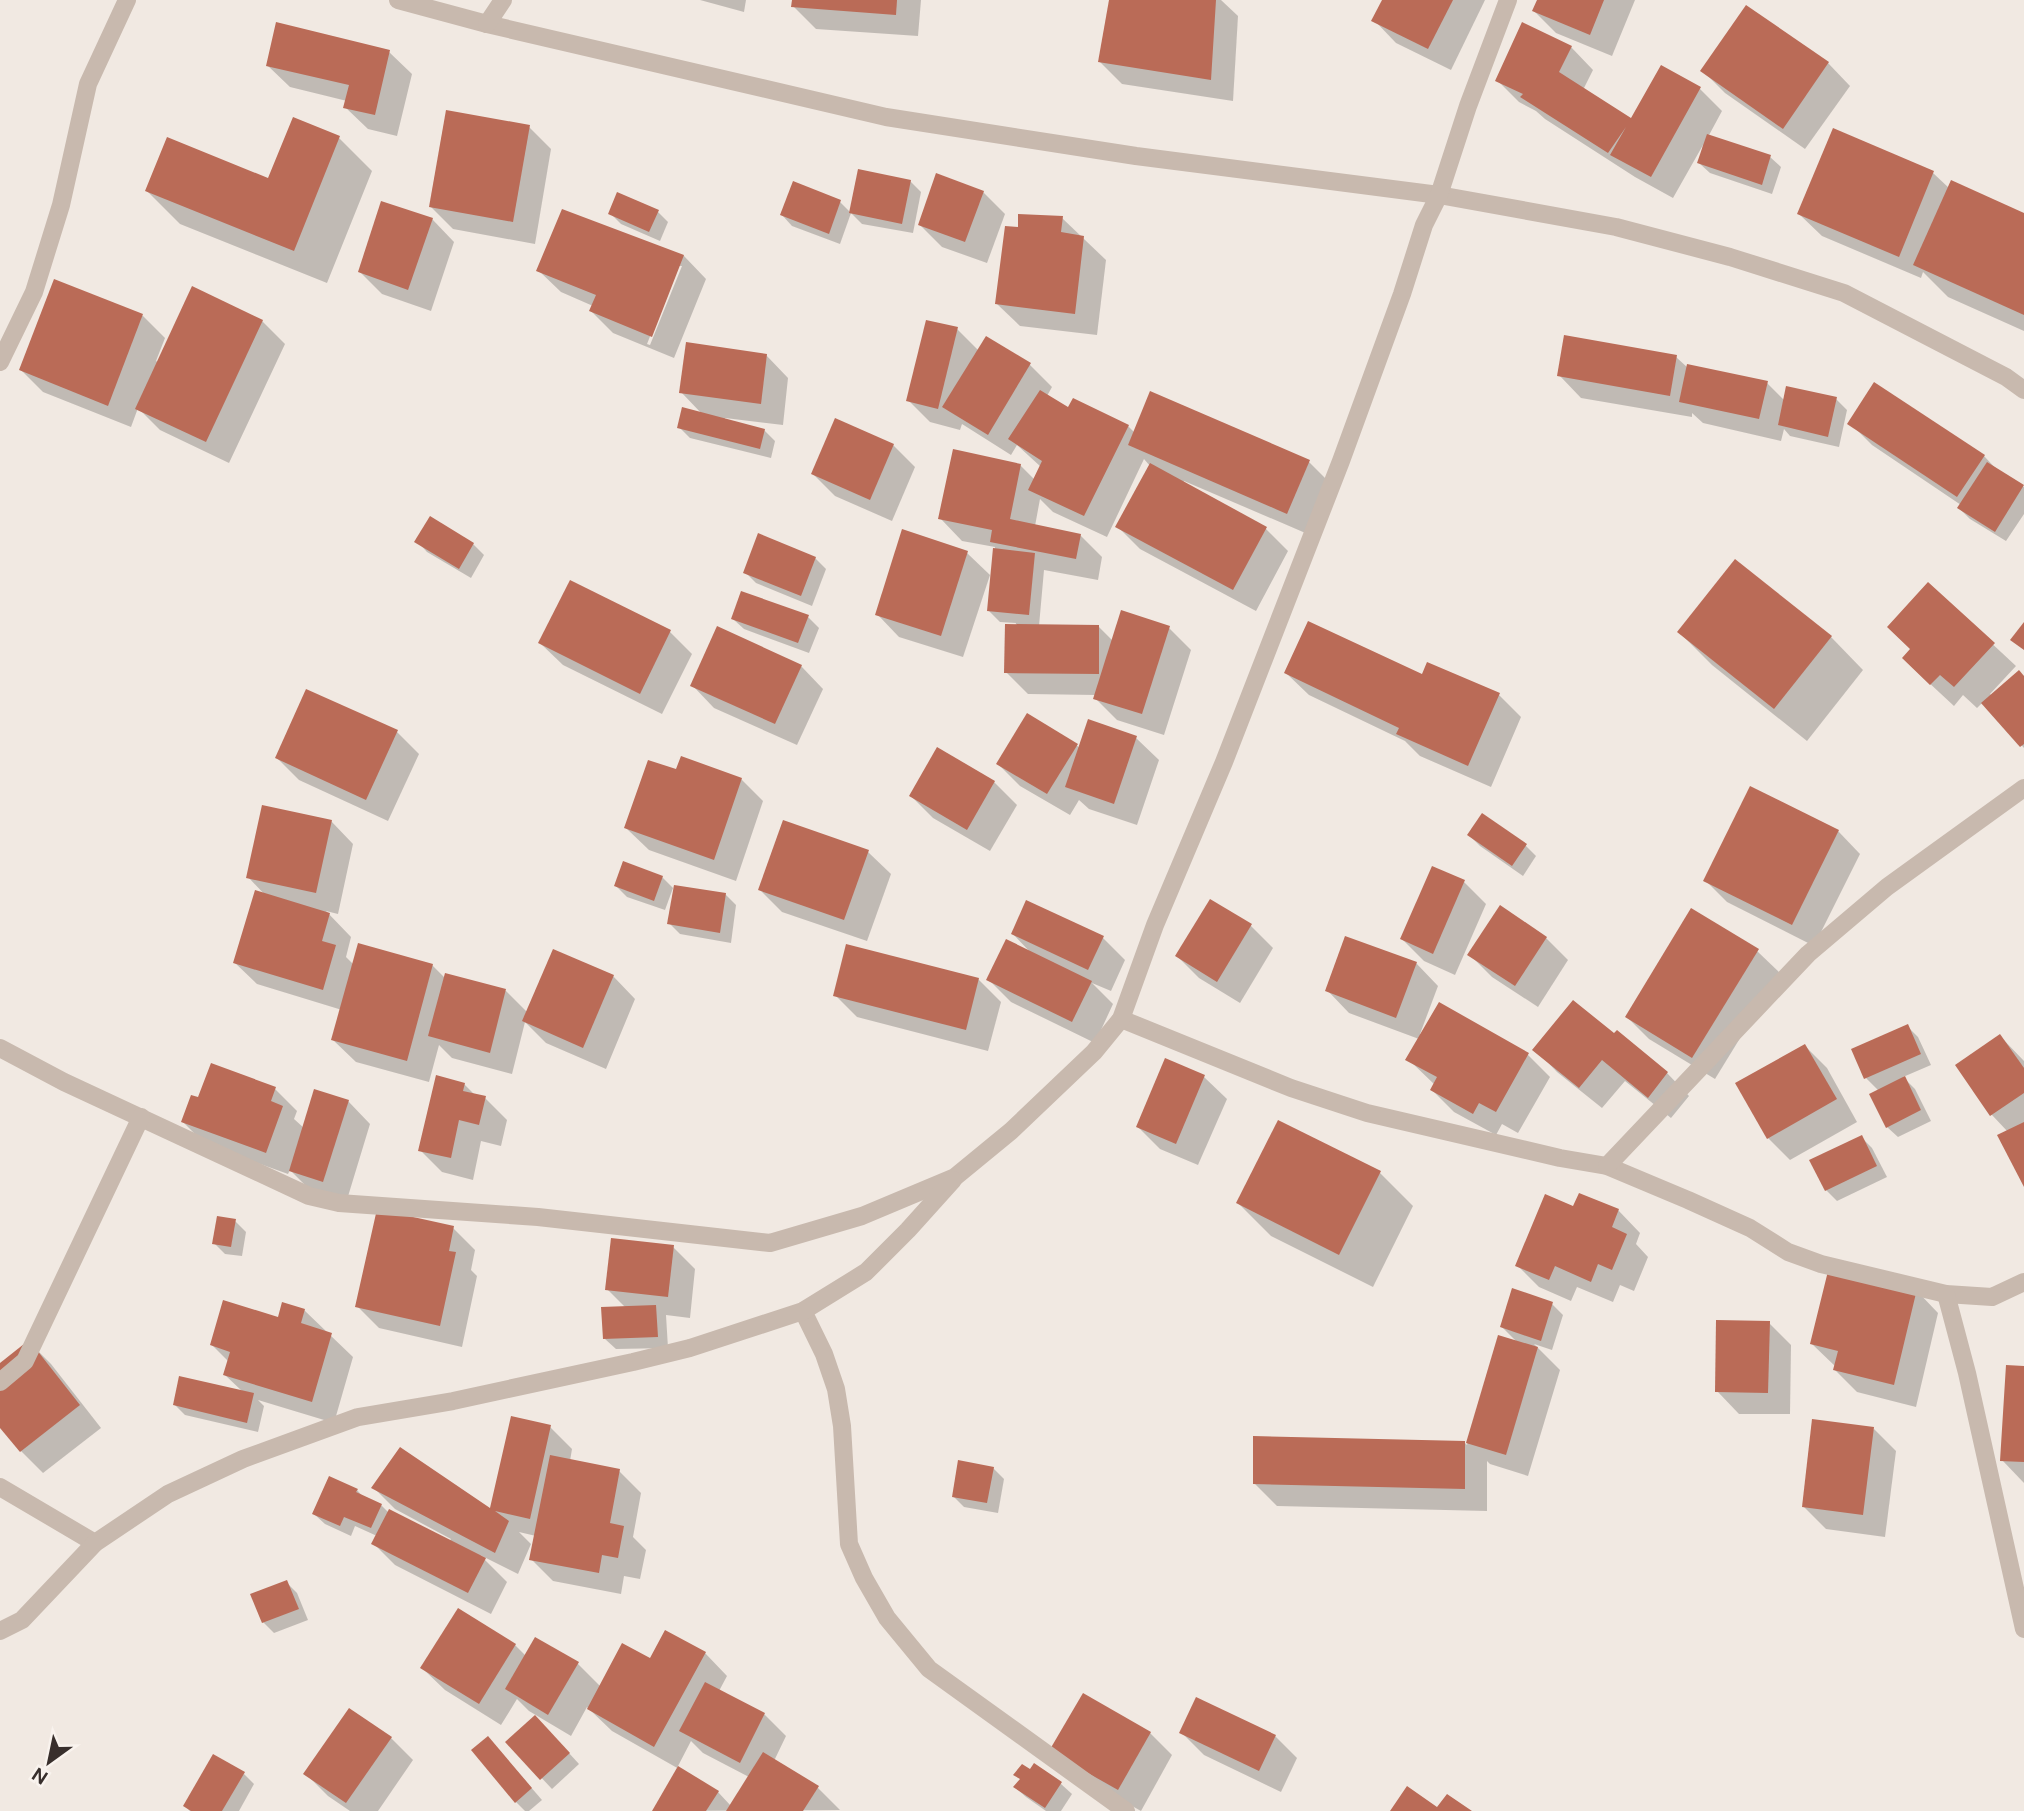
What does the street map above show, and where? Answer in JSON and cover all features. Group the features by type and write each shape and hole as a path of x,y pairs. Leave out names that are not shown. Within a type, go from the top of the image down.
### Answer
{"street":[{"path":"0,362 34,292 61,205 88,84 127,0"},
{"path":"398,0 487,24 886,117 1136,156 1439,195 1616,227 1730,257 1844,293 2006,377 2024,390"},
{"path":"487,24 503,0"},
{"path":"0,1631 22,1620 95,1543 168,1494 243,1459 358,1417 453,1401 690,1348 803,1311 866,1272 955,1177 1029,1114 1094,1052 1121,1019 1155,925 1224,762 1341,461 1402,294 1424,225 1439,195 1468,106 1508,0"},
{"path":"1607,1166 1808,954 1887,887 2024,788"},
{"path":"1121,1019 1291,1088 1367,1113 1560,1158 1607,1166 1750,1228 1788,1252 1821,1264 1946,1294 1992,1297 2024,1282"},
{"path":"0,1048 64,1082 309,1195 339,1203 538,1217 770,1243 862,1216 955,1177"},
{"path":"0,1381 25,1361 141,1117"},
{"path":"1946,1294 1967,1373 2024,1629"},
{"path":"803,1311 824,1354 836,1389 842,1426 849,1544 864,1578 887,1618 929,1669 1126,1811"},
{"path":"0,1487 95,1543"}],"building":[{"path":"792,0 897,0 896,15 791,7"},
{"path":"1109,0 1216,0 1211,80 1098,62"},
{"path":"1382,0 1453,0 1428,49 1371,21"},
{"path":"1537,0 1604,0 1590,35 1532,11"},
{"path":"1746,5 1829,62 1783,129 1700,71"},
{"path":"276,22 390,50 375,115 343,108 349,85 266,66"},
{"path":"1522,22 1572,46 1559,72 1631,118 1661,65 1701,87 1651,177 1610,155 1626,127 1608,153 1520,97 1523,94 1495,81"},
{"path":"446,110 530,125 513,222 429,207"},
{"path":"293,117 340,136 294,251 145,191 167,137 268,178"},
{"path":"1833,128 1934,171 1899,257 1797,214"},
{"path":"1707,134 1771,155 1762,185 1697,163"},
{"path":"858,169 911,180 902,224 849,213"},
{"path":"936,173 984,191 965,242 918,225"},
{"path":"1951,180 2024,213 2024,315 1913,265"},
{"path":"793,181 841,200 829,234 780,215"},
{"path":"617,192 659,210 649,232 608,214"},
{"path":"381,201 433,218 408,290 358,272"},
{"path":"562,209 684,255 652,337 589,311 596,295 536,271"},
{"path":"1018,214 1063,216 1061,232 1084,236 1075,314 995,304 1005,226 1018,227"},
{"path":"54,279 143,314 108,406 19,370"},
{"path":"192,286 263,320 206,442 135,409"},
{"path":"926,320 958,327 938,409 906,401"},
{"path":"1564,335 1677,355 1670,396 1557,376"},
{"path":"986,336 1031,363 988,435 942,407"},
{"path":"686,342 767,354 761,404 679,393"},
{"path":"1687,364 1768,381 1759,419 1679,402"},
{"path":"1874,382 1985,455 1957,497 1847,424"},
{"path":"1786,386 1837,397 1828,437 1778,425"},
{"path":"1040,390 1068,407 1073,398 1129,425 1084,516 1028,490 1042,461 1008,439"},
{"path":"1150,391 1310,460 1287,514 1128,445"},
{"path":"682,407 765,429 760,449 677,428"},
{"path":"835,418 894,444 870,500 811,474"},
{"path":"953,449 1021,464 1010,519 1081,534 1076,559 990,542 992,530 938,519"},
{"path":"1987,462 2024,485 1995,532 1957,508"},
{"path":"1150,463 1267,527 1233,590 1115,527"},
{"path":"430,516 474,543 459,569 414,542"},
{"path":"902,529 968,551 941,636 875,615"},
{"path":"758,533 816,557 801,596 743,573"},
{"path":"993,548 1035,553 1029,615 987,611"},
{"path":"1735,559 1832,636 1774,709 1677,632"},
{"path":"570,580 671,630 640,694 538,643"},
{"path":"1928,582 1995,643 1954,687 1940,675 1930,685 1902,658 1910,649 1887,627"},
{"path":"741,591 809,615 798,643 731,619"},
{"path":"1121,610 1170,626 1142,714 1093,699"},
{"path":"1308,621 1422,674 1427,662 1500,693 1468,766 1396,734 1399,728 1284,673"},
{"path":"2024,622 2024,650 2010,640"},
{"path":"1005,624 1099,625 1099,674 1004,673"},
{"path":"717,626 802,665 775,724 690,686"},
{"path":"2019,670 2024,676 2024,744 2020,747 1981,703"},
{"path":"306,689 398,730 366,800 275,758"},
{"path":"1027,713 1078,744 1047,794 996,764"},
{"path":"1088,719 1137,736 1114,804 1065,787"},
{"path":"937,747 995,781 967,830 909,796"},
{"path":"681,756 742,778 714,860 624,828 648,760 676,769"},
{"path":"1750,786 1839,830 1792,925 1703,881"},
{"path":"262,805 332,820 316,893 246,878"},
{"path":"1482,813 1527,844 1512,866 1467,835"},
{"path":"783,820 869,850 844,920 758,890"},
{"path":"623,861 663,876 654,901 614,886"},
{"path":"1432,866 1465,880 1433,954 1400,939"},
{"path":"674,885 726,893 720,933 667,924"},
{"path":"255,890 330,913 322,941 336,945 323,990 233,963"},
{"path":"1210,899 1252,924 1217,982 1175,956"},
{"path":"1026,900 1104,936 1088,970 1011,934"},
{"path":"1500,905 1547,937 1515,986 1467,955"},
{"path":"1691,908 1759,949 1692,1058 1625,1017"},
{"path":"1345,936 1417,962 1396,1018 1325,991"},
{"path":"1006,939 1092,981 1072,1022 986,980"},
{"path":"358,943 433,964 407,1061 331,1040"},
{"path":"846,944 979,978 966,1030 833,996"},
{"path":"553,949 614,975 583,1048 522,1021"},
{"path":"445,973 506,989 490,1053 428,1036"},
{"path":"1573,1000 1614,1033 1617,1030 1668,1072 1648,1098 1602,1060 1579,1088 1532,1050"},
{"path":"1439,1002 1529,1053 1496,1112 1479,1103 1473,1114 1430,1090 1437,1077 1405,1060"},
{"path":"1908,1024 1921,1054 1864,1079 1851,1049"},
{"path":"2000,1034 2024,1068 2024,1093 1990,1116 1955,1065"},
{"path":"1805,1044 1837,1099 1767,1139 1735,1083"},
{"path":"1165,1058 1205,1075 1176,1144 1136,1127"},
{"path":"211,1063 276,1087 271,1101 283,1106 266,1153 181,1122 191,1095 198,1097"},
{"path":"436,1075 465,1083 463,1091 486,1096 479,1125 459,1120 451,1158 418,1151"},
{"path":"1905,1076 1921,1110 1886,1128 1869,1094"},
{"path":"314,1089 349,1100 323,1182 289,1171"},
{"path":"1278,1120 1381,1171 1339,1255 1236,1203"},
{"path":"2024,1122 2024,1187 1997,1135"},
{"path":"1862,1135 1877,1166 1825,1191 1809,1160"},
{"path":"1579,1193 1619,1209 1612,1227 1627,1234 1612,1270 1598,1264 1591,1282 1555,1266 1549,1280 1515,1266 1545,1194 1573,1206"},
{"path":"377,1209 454,1226 449,1251 456,1252 440,1326 355,1307"},
{"path":"217,1216 236,1219 231,1247 212,1244"},
{"path":"611,1238 674,1245 668,1297 605,1290"},
{"path":"1829,1267 1917,1289 1894,1385 1833,1370 1838,1351 1810,1344"},
{"path":"1512,1288 1553,1302 1541,1341 1500,1327"},
{"path":"223,1300 278,1317 282,1302 305,1309 301,1323 332,1333 312,1402 223,1375 230,1352 210,1345"},
{"path":"656,1305 658,1337 603,1339 601,1307"},
{"path":"1716,1320 1770,1321 1768,1393 1715,1392"},
{"path":"1498,1335 1538,1347 1506,1455 1466,1443"},
{"path":"29,1340 80,1405 20,1452 0,1428 0,1363"},
{"path":"2006,1365 2024,1366 2024,1462 2000,1461"},
{"path":"179,1376 254,1393 247,1423 173,1405"},
{"path":"511,1416 551,1425 530,1519 495,1511 509,1521 495,1553 371,1488 400,1447 490,1508"},
{"path":"1812,1419 1874,1427 1863,1515 1802,1507"},
{"path":"1253,1436 1465,1441 1465,1489 1253,1484"},
{"path":"550,1455 620,1469 610,1523 624,1526 618,1558 602,1555 599,1573 529,1560"},
{"path":"958,1460 994,1467 987,1503 952,1497"},
{"path":"329,1476 382,1504 371,1528 344,1517 340,1526 312,1514"},
{"path":"389,1509 486,1558 468,1593 371,1544"},
{"path":"287,1580 299,1609 262,1623 250,1594"},
{"path":"458,1608 516,1644 479,1704 420,1668"},
{"path":"665,1630 706,1652 654,1747 587,1709 622,1643 650,1658"},
{"path":"535,1637 579,1662 548,1715 505,1689"},
{"path":"705,1682 765,1713 740,1763 679,1731"},
{"path":"1083,1693 1151,1732 1118,1790 1049,1751"},
{"path":"1196,1697 1276,1735 1259,1771 1179,1733"},
{"path":"349,1708 392,1737 346,1803 303,1774"},
{"path":"535,1715 570,1753 540,1780 505,1742"},
{"path":"488,1736 532,1788 515,1803 471,1750"},
{"path":"763,1752 819,1786 803,1811 726,1811"},
{"path":"213,1754 245,1772 222,1811 191,1811 183,1806"},
{"path":"1034,1763 1062,1782 1045,1808 1013,1787 1020,1779 1013,1775 1022,1764 1030,1769"},
{"path":"678,1766 719,1791 706,1811 652,1811"},
{"path":"1407,1786 1437,1807 1447,1794 1472,1811 1390,1811"}]}
